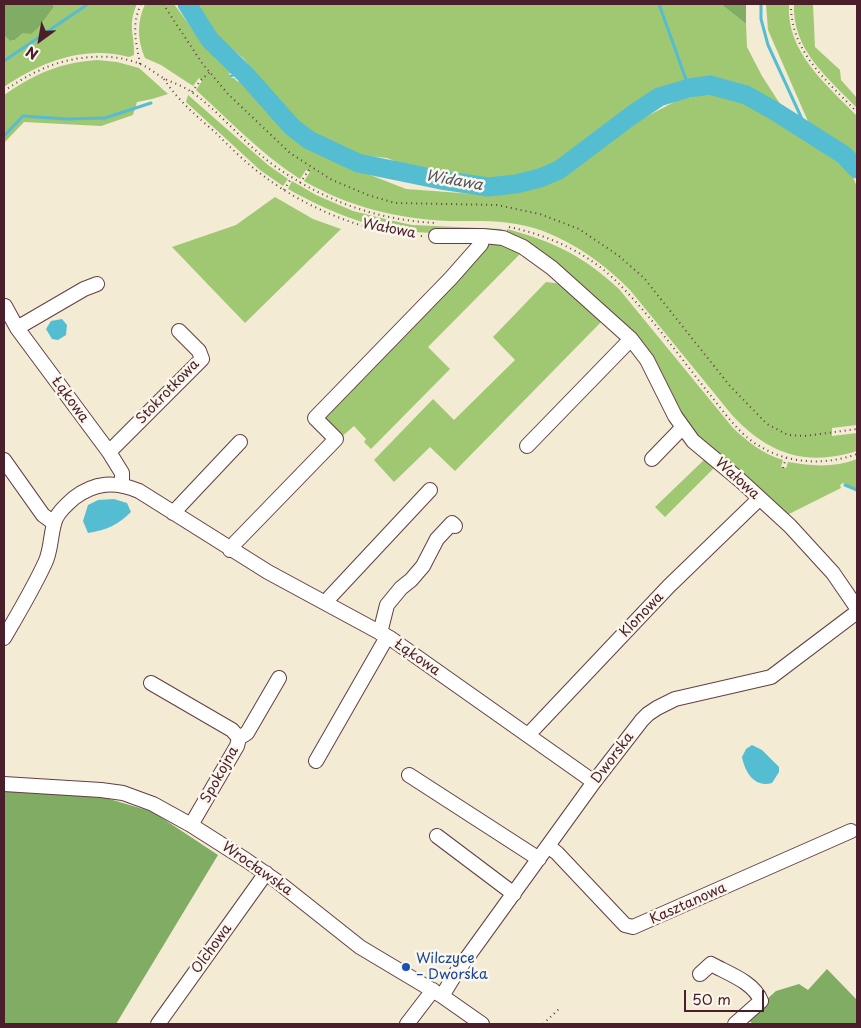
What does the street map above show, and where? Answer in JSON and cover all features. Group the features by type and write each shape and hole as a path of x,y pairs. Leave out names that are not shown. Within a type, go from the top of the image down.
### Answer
{"street":[{"name":"Wałowa","path":"436,236 503,238 523,247 538,257 631,339 646,360 675,416 693,441 741,481 790,526 834,572 857,608"},
{"path":"230,550 336,438 314,418 451,278 481,244 483,236"},
{"path":"11,317 97,284"},
{"name":"Łąkowa","path":"11,317 122,473 122,485"},
{"name":"Stokrotkowa","path":"108,452 202,359 199,351 179,331"},
{"path":"527,446 631,339"},
{"path":"652,459 683,427"},
{"path":"173,513 240,442"},
{"path":"4,463 43,516 54,523"},
{"name":"Łąkowa","path":"4,638 46,561 57,516 65,506 88,489 102,484 122,485 139,491 230,550 384,635 594,782"},
{"path":"327,604 330,597 430,490"},
{"name":"Klonowa","path":"528,736 669,586 759,499"},
{"path":"316,761 384,635 383,626 387,605 423,566 437,539 452,523 455,526"},
{"name":"Dworska","path":"407,1024 456,973 594,782 642,720 657,708 675,699 771,677 857,612"},
{"path":"239,738 247,733 279,678"},
{"name":"Spokojna","path":"151,683 232,730 239,738 237,746 191,825"},
{"path":"409,775 539,859"},
{"name":"Wrocławska","path":"4,784 123,793 153,804 191,825 266,873 360,947 437,993 482,1024"},
{"name":"Kasztanowa","path":"548,846 557,853 625,925 633,927 851,831"},
{"path":"437,836 514,894"},
{"name":"Olchowa","path":"158,1024 266,873"},
{"path":"700,974 710,964 749,986 759,996 761,1001 736,1024"}],"path":[{"path":"140,4 134,23 140,64"},
{"path":"791,4 793,26 807,58 857,112"},
{"path":"192,92 210,72"},
{"name":"Wałowa","path":"163,78 172,91 191,110 259,172 298,199 327,213 364,226 412,236 436,236"},
{"path":"300,183 311,167"},
{"path":"284,190 292,178"},
{"path":"834,433 857,430"},
{"path":"784,468 786,458"},
{"path":"543,1024 560,1008"}],"green space":[{"path":"4,4 52,4 54,7 39,27 31,34 23,33 15,40 10,41 4,35"},
{"path":"52,4 137,4 132,18 134,55 129,57 96,53 64,58 33,70 4,87 4,35 10,41 15,40 23,33 39,27 54,7"},
{"path":"145,4 174,4 204,45 232,72 229,74 231,78 244,83 282,129 302,145 327,158 406,189 487,195 522,191 567,174 638,121 678,100 711,93 735,97 765,112 841,164 853,177 857,187 857,425 832,428 832,436 857,433 857,451 821,458 805,457 789,454 774,448 760,439 732,415 630,290 590,256 555,236 519,224 430,220 374,210 338,198 304,181 310,172 306,170 300,179 259,148 196,90 202,81 199,78 193,86 161,65 145,58 140,44 139,31 140,18"},
{"path":"196,4 721,4 746,24 747,47 762,76 782,107 738,83 714,77 691,79 661,90 627,108 581,145 553,164 523,177 497,181 418,171 387,158 358,155 306,131 243,58 216,35"},
{"path":"721,4 746,4 746,24"},
{"path":"766,4 789,4 790,21 794,37 801,52 821,79 857,116 857,160 810,126 768,30"},
{"path":"794,4 813,4 815,47 840,70 841,80 857,98 857,108 824,74 805,49 795,20"},
{"path":"97,60 117,62 139,68 168,94 137,102 133,115 101,126 24,122 4,143 4,95 37,75 70,64"},
{"path":"188,95 268,165 288,179 283,186 260,170 186,102"},
{"path":"292,181 316,195 353,211 412,225 502,229 501,235 413,232 364,223 333,211 288,189"},
{"path":"275,197 313,219 341,229 245,323 172,247 236,225"},
{"path":"507,229 554,245 580,259 606,277 619,289 733,428 756,447 783,460 781,467 786,468 788,462 823,465 840,464 857,459 857,489 843,483 840,485 841,488 785,516 708,448 683,421 654,364 506,235"},
{"path":"494,242 520,254 428,347 450,369 371,449 364,442 366,439 354,426 339,439 319,418 487,246"},
{"path":"546,282 562,284 603,320 455,471 430,447 394,482 374,460 433,399 454,420 515,360 493,337"},
{"path":"707,457 716,466 665,517 655,507"},
{"path":"4,790 106,798 153,812 218,855 116,1024 4,1024"},
{"path":"827,969 857,1000 857,1024 753,1024 746,1018 776,991 799,984 808,990"}],"water":[{"path":"62,319 67,325 66,335 58,340 52,339 46,329 51,321"},
{"path":"114,499 127,503 131,512 112,526 88,533 83,521 88,505 98,500"},
{"path":"752,745 762,750 779,767 779,772 772,783 766,784 755,781 745,768 742,757 746,749"}],"waterway":[{"path":"4,61 88,4"},
{"name":"Widawa","path":"187,4 210,40 245,74 292,127 309,140 358,163 441,180 488,187 516,184 540,178 559,170 659,97 689,88 710,85 746,95 773,110 844,155 857,169"},
{"path":"659,4 689,88"},
{"path":"761,4 761,19 768,45 807,130"},
{"path":"231,76 242,71"},
{"path":"4,136 23,116 66,119 105,118 151,103"},
{"path":"845,485 857,490"}],"place":[{"name":"Wilczyce – Dworska","path":"406,967"}]}
